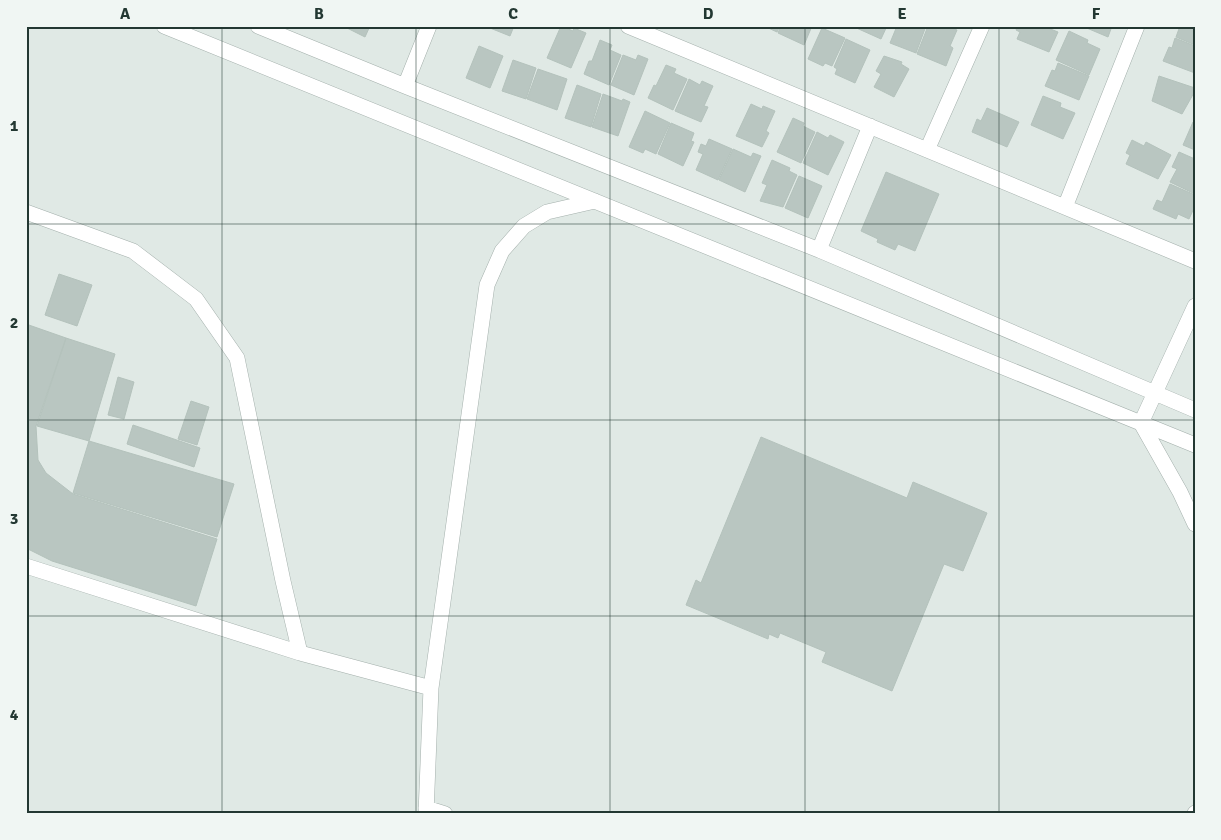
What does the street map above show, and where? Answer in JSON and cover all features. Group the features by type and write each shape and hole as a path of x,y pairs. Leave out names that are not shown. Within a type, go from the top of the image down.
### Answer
{"street":[{"path":"164,26 1195,445"},
{"path":"258,26 819,250 1195,410"},
{"path":"405,86 429,26"},
{"path":"628,26 1195,261"},
{"path":"927,150 982,26"},
{"path":"1065,208 1138,26"},
{"path":"819,250 870,126"},
{"path":"445,814 426,811 431,688 487,285 502,251 524,226 547,212 595,201"},
{"path":"26,212 133,251 196,299 237,358 283,581 300,653"},
{"path":"1141,423 1195,306"},
{"path":"1141,423 1180,492 1195,524"},
{"path":"26,566 300,653 431,688"}],"building":[{"path":"343,26 370,26 365,37"},
{"path":"485,26 514,26 510,36"},
{"path":"561,26 573,31 574,28 586,33 571,68 547,58"},
{"path":"764,26 780,26 777,32"},
{"path":"781,26 812,26 804,45 778,33"},
{"path":"852,26 887,26 881,39"},
{"path":"897,26 926,26 916,53 890,43"},
{"path":"928,26 947,26 957,30 950,46 953,48 946,66 917,54"},
{"path":"1018,26 1043,26 1058,32 1049,52 1017,39 1020,32 1016,30"},
{"path":"1082,26 1112,26 1108,37"},
{"path":"1180,26 1195,26 1195,45 1176,37"},
{"path":"822,28 845,38 832,66 825,63 823,66 808,59"},
{"path":"1069,31 1088,40 1087,43 1100,49 1089,75 1056,60"},
{"path":"1175,38 1195,46 1195,73 1163,61 1169,47 1172,48"},
{"path":"846,39 870,50 855,83 835,74 837,69 834,67"},
{"path":"600,40 612,45 610,50 621,55 609,85 584,74 589,61 592,61"},
{"path":"479,46 503,56 490,88 466,78"},
{"path":"623,55 636,60 638,55 648,59 634,95 611,85"},
{"path":"884,56 902,62 901,64 909,69 894,97 874,87 881,74 876,71"},
{"path":"513,60 536,68 526,99 502,91"},
{"path":"1058,63 1089,76 1079,100 1045,86 1052,70 1055,71"},
{"path":"666,65 676,69 674,73 687,79 673,110 648,98"},
{"path":"538,69 567,79 557,110 527,99"},
{"path":"1159,76 1195,88 1182,114 1152,101"},
{"path":"689,79 700,85 702,81 713,86 704,106 708,107 701,122 675,111"},
{"path":"577,85 601,94 591,127 565,118"},
{"path":"603,94 630,102 618,136 592,127"},
{"path":"1043,96 1061,103 1060,107 1075,113 1063,139 1031,125"},
{"path":"751,104 762,109 763,106 775,111 766,131 769,133 762,147 736,136"},
{"path":"987,108 1019,122 1007,147 972,132 977,119 981,121"},
{"path":"645,111 670,123 656,154 645,149 643,153 629,147"},
{"path":"793,118 804,123 803,126 815,132 801,163 777,152"},
{"path":"1193,122 1195,122 1195,150 1183,145"},
{"path":"671,123 694,133 691,141 694,142 683,166 658,154"},
{"path":"817,132 828,138 830,135 844,142 828,175 803,163"},
{"path":"709,139 732,149 718,180 696,170 703,154 698,152 701,144 706,146"},
{"path":"1132,140 1144,146 1146,142 1171,155 1158,179 1126,164 1130,155 1126,153"},
{"path":"733,149 751,157 753,153 761,156 745,192 719,180"},
{"path":"1179,152 1195,159 1195,194 1170,182 1177,169 1172,167"},
{"path":"772,160 790,168 789,171 797,175 783,207 760,201 767,185 762,183"},
{"path":"886,172 939,194 915,251 898,244 895,250 877,242 878,239 861,231"},
{"path":"799,176 822,186 808,218 785,208"},
{"path":"1170,184 1195,195 1195,206 1189,219 1178,214 1176,219 1153,209 1157,200 1162,202"},
{"path":"59,274 92,285 77,326 45,315"},
{"path":"26,324 66,338 36,426 38,460 46,473 73,494 217,539 196,606 52,561 26,548"},
{"path":"66,338 115,354 89,441 37,426"},
{"path":"118,377 134,382 124,419 108,415"},
{"path":"191,401 209,407 197,445 178,439"},
{"path":"133,425 200,448 194,467 127,444"},
{"path":"761,437 907,498 913,482 987,513 963,571 944,564 892,691 822,662 826,652 780,633 778,638 769,634 768,639 686,605 696,580 701,583"},
{"path":"89,441 234,484 217,537 73,493"}]}
